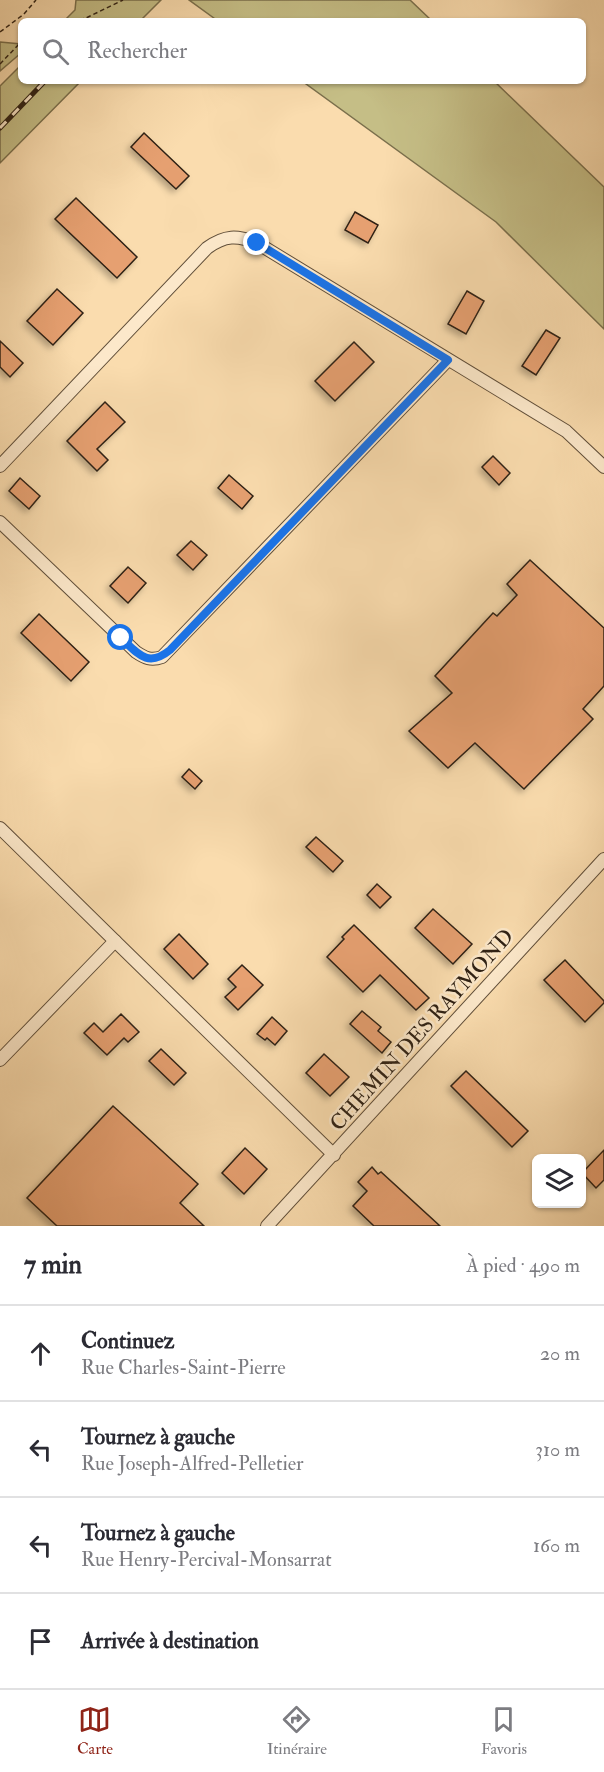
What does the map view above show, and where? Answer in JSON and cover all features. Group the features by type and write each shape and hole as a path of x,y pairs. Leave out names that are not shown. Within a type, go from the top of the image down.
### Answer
{"street":[{"path":"0,466 207,248 218,240 230,236 243,237 257,243 566,431 604,467"},
{"path":"0,522 136,652 154,660 170,650 448,360"},
{"path":"0,828 334,1155"},
{"name":"CHEMIN DES RAYMOND","path":"267,1226 604,859"},
{"path":"0,1060 115,941"}],"path":[{"path":"19,18 36,0"},
{"path":"86,18 123,0"},
{"path":"0,32 18,18"},
{"path":"0,63 18,45"}],"shaded area":[{"path":"76,0 161,0 143,18 67,18 75,10"},
{"path":"189,0 410,0 429,18 214,18"},
{"path":"0,42 18,44 18,56 0,71"},
{"path":"18,68 18,84 78,84 0,163 0,86"},
{"path":"306,84 497,84 604,187 604,329 496,222"}],"building":[{"path":"144,133 189,176 176,189 131,147"},
{"path":"76,198 137,257 117,278 55,219"},
{"path":"355,212 378,225 368,243 345,230"},
{"path":"57,289 83,313 53,345 27,321"},
{"path":"467,291 484,301 466,334 448,324"},
{"path":"546,330 560,338 536,375 522,366"},
{"path":"0,341 23,363 10,377 0,367"},
{"path":"354,342 374,362 335,401 315,381"},
{"path":"105,402 125,422 97,449 108,460 97,471 67,441"},
{"path":"493,456 510,473 499,485 482,467"},
{"path":"229,475 253,496 242,509 218,488"},
{"path":"20,478 40,496 29,509 9,491"},
{"path":"191,541 207,555 193,570 177,555"},
{"path":"530,560 604,628 604,686 583,709 593,719 524,789 475,743 448,768 409,731 452,693 435,676 493,613 497,616 517,595 507,584"},
{"path":"128,567 146,583 128,603 110,586"},
{"path":"39,614 89,662 71,681 21,633"},
{"path":"189,769 202,781 195,789 182,777"},
{"path":"316,837 343,861 333,872 306,847"},
{"path":"377,884 391,897 380,908 367,895"},
{"path":"433,909 472,944 453,964 415,928"},
{"path":"354,925 429,998 416,1010 380,975 363,992 327,957"},
{"path":"179,934 208,964 193,979 164,949"},
{"path":"565,960 604,1001 585,1022 544,980"},
{"path":"242,965 263,985 238,1010 225,997 236,987 228,979"},
{"path":"362,1011 381,1027 378,1031 391,1042 382,1053 350,1024"},
{"path":"121,1014 139,1032 128,1042 124,1038 107,1055 84,1033 94,1023 103,1032"},
{"path":"272,1017 287,1031 275,1045 267,1038 265,1040 257,1034"},
{"path":"161,1049 186,1073 174,1085 149,1061"},
{"path":"324,1054 349,1077 330,1096 306,1073"},
{"path":"466,1071 528,1131 512,1147 451,1086"},
{"path":"113,1106 198,1184 180,1203 204,1226 57,1226 27,1198"},
{"path":"245,1148 267,1169 244,1194 222,1173"},
{"path":"604,1150 604,1180 596,1188 586,1177 586,1169"},
{"path":"372,1167 378,1174 381,1172 440,1226 374,1226 353,1206 367,1191 358,1182"}],"railway":[{"path":"0,128 42,84"}],"route":[{"path":"121,638 146,658 154,660 162,657 448,360 257,243"}]}
